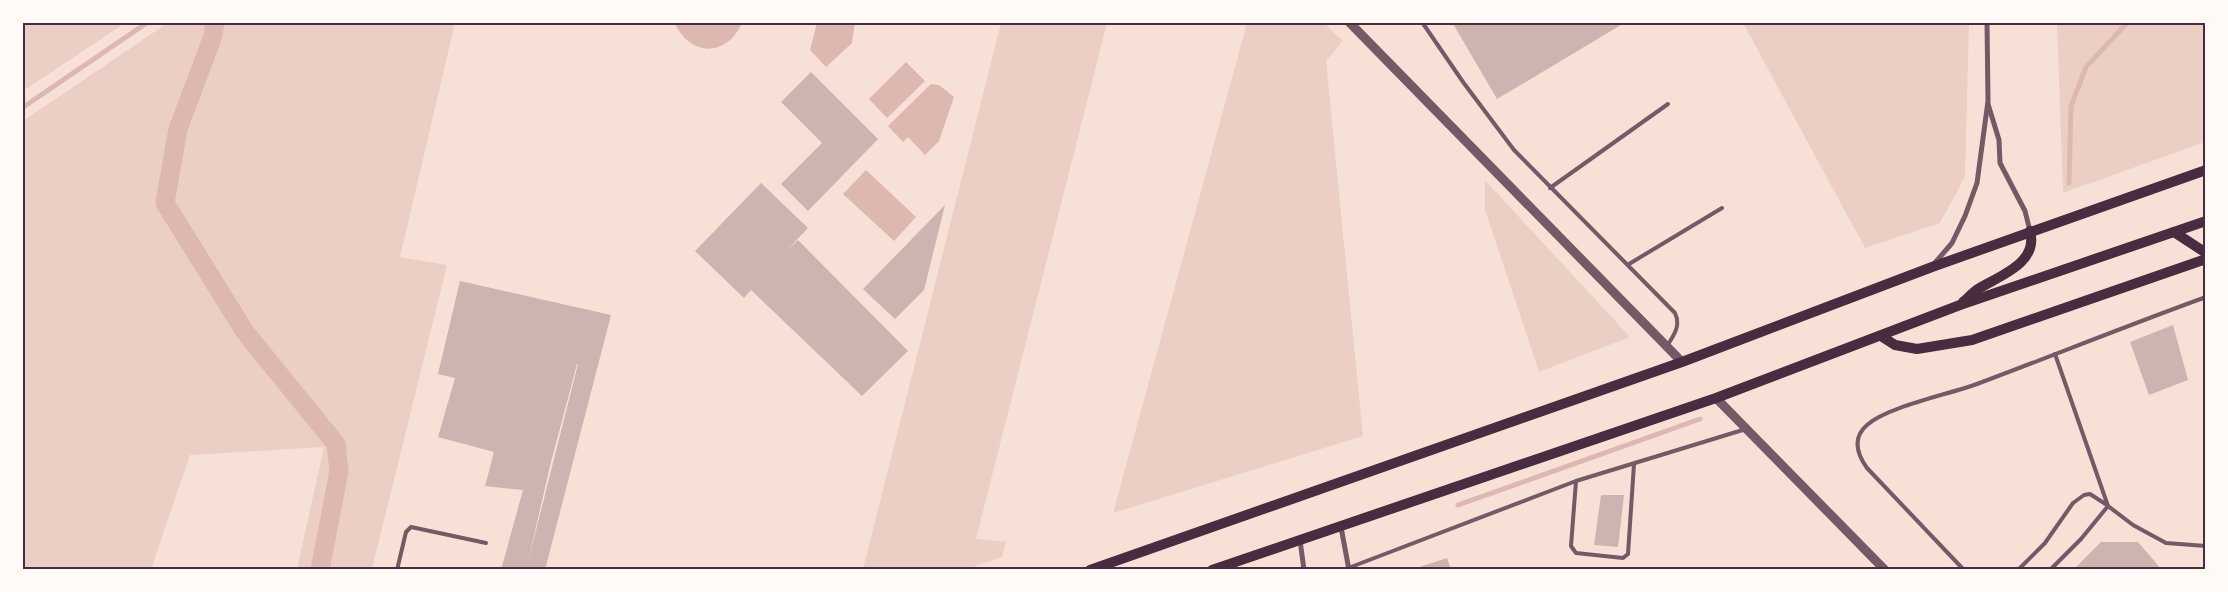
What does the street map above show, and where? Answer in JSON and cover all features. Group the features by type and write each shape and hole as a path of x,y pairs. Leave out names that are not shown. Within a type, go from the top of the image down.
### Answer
{"main road":[{"path":"1090,570 1682,362 2030,231 2206,170"},
{"path":"1212,570 1517,464 1716,398 1882,336 1960,304 2206,221"},
{"path":"1960,304 1976,290 2014,268 2023,260 2032,244 2030,231"},
{"path":"2174,232 2206,253"},
{"path":"1882,336 1895,345 1912,349 1932,348 1972,340 2206,259"}],"street":[{"path":"1350,22 1682,362"},
{"path":"1932,267 1952,243 1971,202 1977,183 1988,101 1987,22"},
{"path":"1988,101 1999,140 2000,163 2025,211 2030,231"},
{"path":"1716,398 1748,428 1885,570"},
{"path":"1341,526 1347,569"},
{"path":"1300,540 1304,570"}],"lane":[{"path":"1422,22 1493,124 1550,188 1629,264 1677,317 1677,328 1667,346"},
{"path":"1550,188 1668,104"},
{"path":"1629,264 1722,208"},
{"path":"1964,570 1866,468 1857,449 1859,434 1866,425 1881,416 1976,384 2095,337 2206,297"},
{"path":"2055,354 2108,506"},
{"path":"1347,569 1576,481 1748,428"},
{"path":"1576,481 1571,546 1576,553 1623,558 1628,554 1634,464"},
{"path":"2018,570 2045,543 2079,498 2090,494 2133,525 2166,543 2206,546"},
{"path":"2050,570 2081,539 2108,506"},
{"path":"397,570 406,532 412,526 486,543"}],"shaded area":[{"path":"23,22 125,22 125,23 23,91"},
{"path":"169,22 455,23 400,257 447,265 372,569 297,569 324,447 190,455 151,569 23,569 23,121"},
{"path":"742,23 727,42 709,49 690,43 675,24"},
{"path":"817,23 855,23 852,43 826,67 810,50"},
{"path":"1001,23 1107,23 976,539 1006,542 1002,557 967,569 863,569"},
{"path":"1247,23 1324,23 1343,41 1326,61 1363,436 1113,513"},
{"path":"1743,23 1969,23 1965,177 1940,223 1865,248"},
{"path":"2057,23 2205,23 2205,142 2063,193"},
{"path":"906,62 925,81 887,118 869,99"},
{"path":"931,84 939,85 954,97 939,141 925,155 908,137 903,142 888,126"},
{"path":"866,170 916,217 894,241 843,194"},
{"path":"1485,180 1630,337 1539,372 1485,210"}],"building":[{"path":"1452,22 1626,22 1497,99"},
{"path":"811,72 878,139 808,211 781,184 822,143 781,102"},
{"path":"761,183 808,228 788,249 798,240 908,351 862,396 751,290 744,298 695,251"},
{"path":"945,205 924,290 895,319 863,289"},
{"path":"460,281 611,315 545,570 501,570 523,490 485,486 494,452 438,437 455,378 438,374","holes":["578,364 528,562 550,466"]},
{"path":"2173,325 2188,380 2149,395 2130,342"},
{"path":"1601,495 1624,495 1618,547 1594,545"},
{"path":"2101,542 2138,542 2162,570 2073,570"},
{"path":"1447,558 1451,570 1413,570 1413,569"}],"waterway":[{"path":"22,108 148,22"},
{"path":"215,22 213,36 178,129 165,203 245,332 336,444 339,471 320,570"},
{"path":"2069,183 2071,106 2086,67 2128,22"},
{"path":"1458,505 1700,419"}]}
